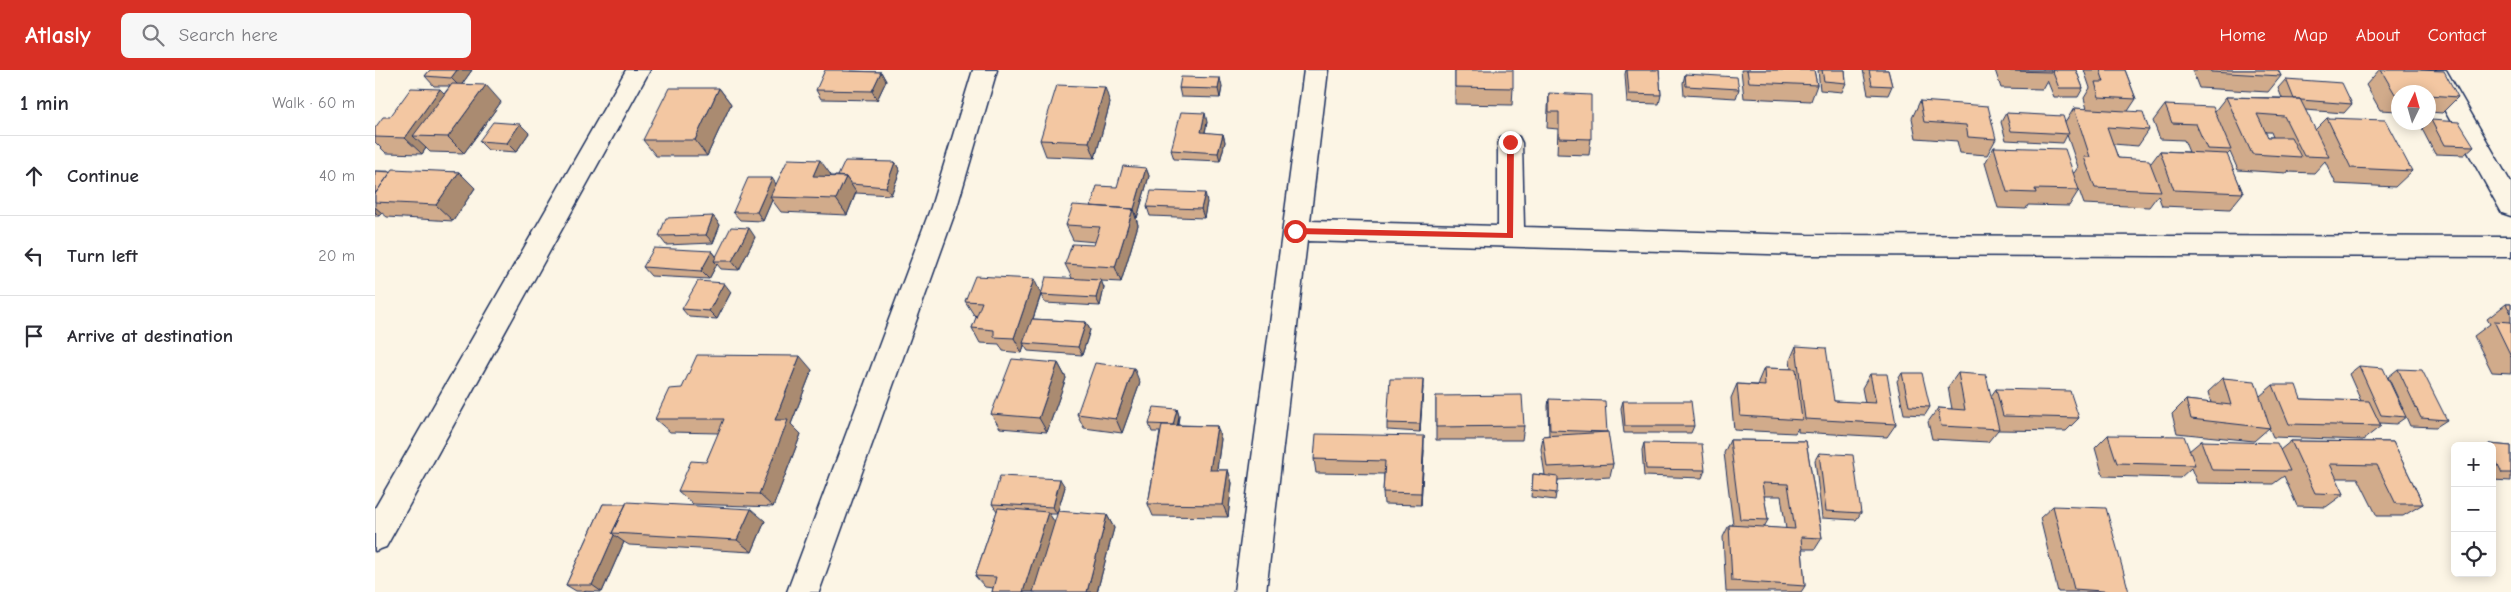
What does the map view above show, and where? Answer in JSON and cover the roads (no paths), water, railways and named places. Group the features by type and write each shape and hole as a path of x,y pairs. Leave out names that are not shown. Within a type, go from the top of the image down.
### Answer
{"street":[{"path":"375,537 638,70"},
{"path":"803,592 944,207 985,70"},
{"path":"1250,592 1316,70"},
{"path":"2434,70 2511,206"},
{"path":"1510,142 1511,236"},
{"path":"1295,231 1818,245 2511,247"}]}
